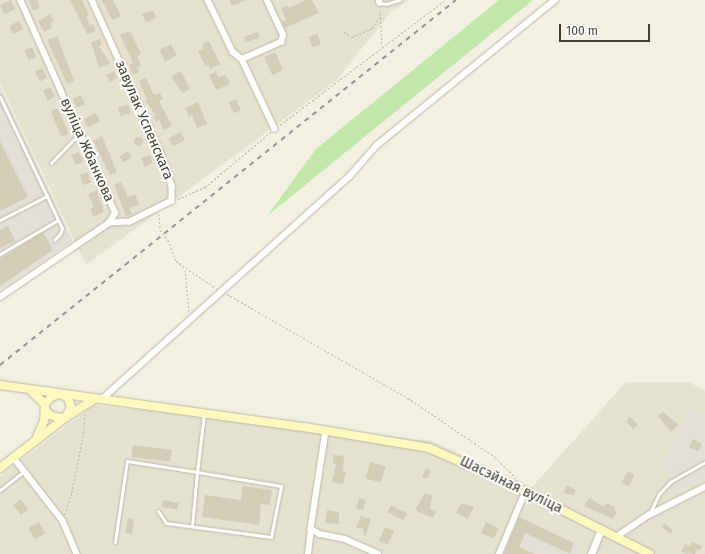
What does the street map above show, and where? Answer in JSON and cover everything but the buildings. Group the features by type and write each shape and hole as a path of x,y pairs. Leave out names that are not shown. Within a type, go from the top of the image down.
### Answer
{"main road":[{"name":"Шасэйная вуліца","path":"0,385 98,400 365,436 443,453 650,554"},
{"path":"30,390 55,418 66,417"},
{"path":"34,443 42,429 45,407 52,396 61,394 68,398 71,405 66,417"},
{"path":"0,468 66,417 85,405 98,400"}],"street":[{"name":"вуліца Жбанкова","path":"0,297 109,223 115,212 20,0"},
{"name":"завулак Успенскага","path":"92,0 160,151 172,186 172,201"},
{"path":"208,0 233,52 242,59 275,129"},
{"path":"242,59 282,42 283,35 267,0"},
{"path":"98,400 349,177 376,146 555,0"},
{"path":"109,223 130,222 172,201"},
{"path":"308,554 326,431"},
{"path":"14,458 63,521 77,554"},
{"path":"616,537 649,515 705,487"},
{"path":"498,554 525,492"},
{"path":"311,529 320,534 344,539 378,554"},
{"path":"591,554 601,529"}],"lane":[{"path":"380,2 386,4 399,0"},
{"path":"0,97 62,228 60,234 54,240"},
{"path":"51,163 80,133"},
{"path":"0,220 47,196"},
{"path":"0,254 58,220"},
{"path":"192,526 204,414"},
{"path":"115,542 127,461 281,486 271,537 166,523 158,511"},
{"path":"649,515 659,494 670,482 705,462"},
{"path":"0,490 24,471"}],"path":[{"path":"172,201 205,187 275,129 382,46 445,0"},
{"path":"380,2 382,46"},
{"path":"344,32 352,37 372,28 380,17"},
{"path":"157,209 160,230 168,240 176,261 185,269 220,291 408,398 494,456 519,481"},
{"path":"185,269 189,319"},
{"path":"63,521 75,476 84,431 85,405"}],"shaded area":[{"path":"0,0 409,0 390,13 336,81 86,265 0,83"},
{"path":"0,86 73,241 0,291"},
{"path":"626,382 689,382 705,391 705,554 0,554 0,476 94,405 432,441 532,487"},
{"path":"692,408 705,414 705,478 676,492 662,466"},
{"path":"519,518 581,547 579,554 502,554"}],"green space":[{"path":"499,0 533,0 267,216 316,149"}],"railway":[{"path":"0,365 456,0"}]}
